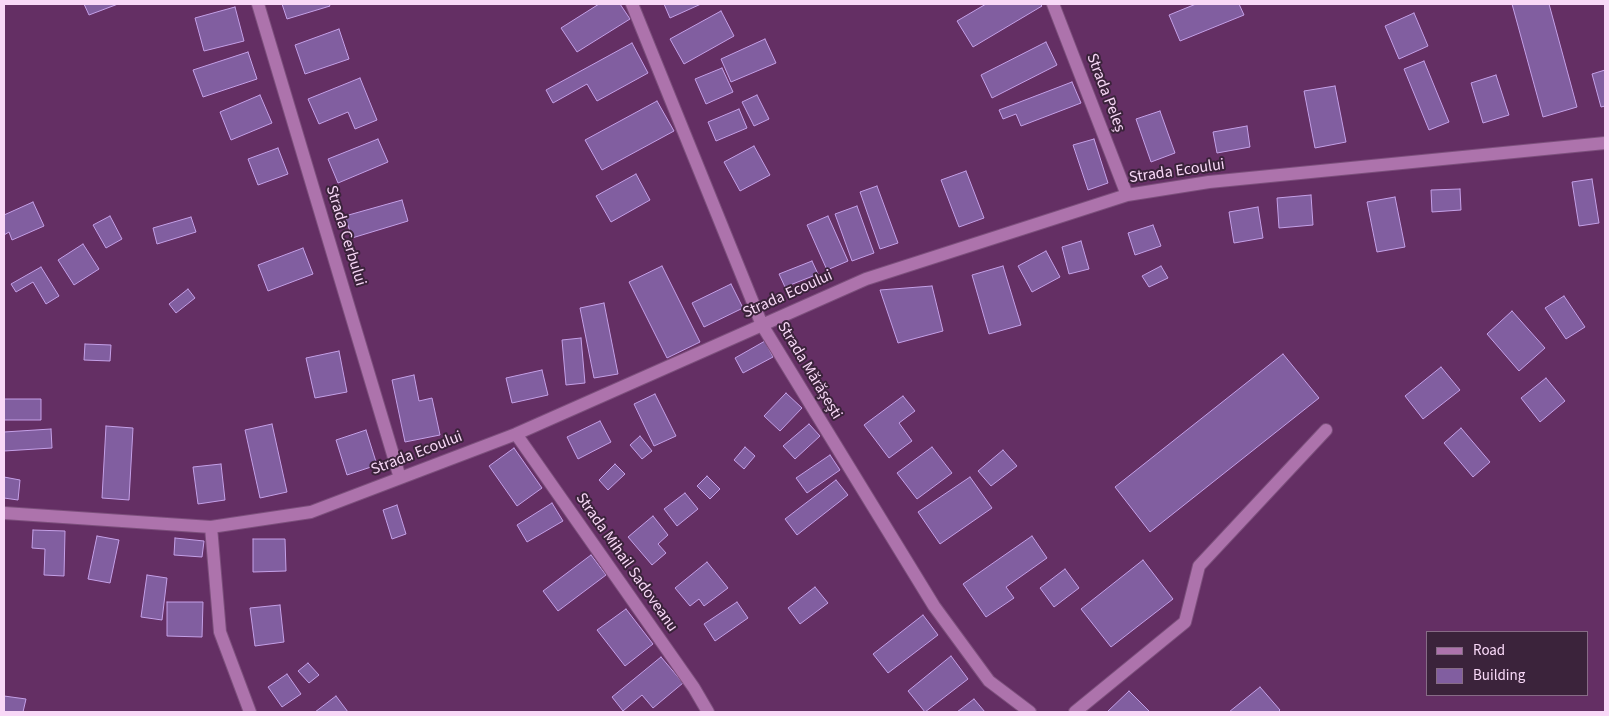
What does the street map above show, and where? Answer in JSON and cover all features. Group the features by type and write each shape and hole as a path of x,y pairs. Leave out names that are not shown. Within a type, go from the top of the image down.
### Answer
{"street":[{"name":"Strada Cerbului","path":"258,4 400,478"},
{"name":"Strada Mărășești","path":"632,4 762,325 934,606 989,681 1030,712"},
{"name":"Strada Peleș","path":"1053,4 1127,195"},
{"name":"Strada Ecoului","path":"4,513 211,526 311,512 516,434 866,279 1127,195 1209,182 1605,143"},
{"path":"1075,712 1186,622 1199,566 1326,430"},
{"name":"Strada Mihail Sadoveanu","path":"516,434 694,688 708,712"},
{"path":"211,526 220,632 250,712"}],"building":[{"path":"84,4 118,4 89,15"},
{"path":"282,4 329,4 330,6 287,19"},
{"path":"599,4 620,4 630,19 577,52 561,28"},
{"path":"664,4 701,4 670,18"},
{"path":"986,4 1040,4 1042,6 973,47 957,21"},
{"path":"1196,4 1239,4 1244,15 1180,41 1169,15"},
{"path":"1512,4 1549,4 1577,107 1543,117"},
{"path":"235,7 244,41 204,51 195,18"},
{"path":"721,11 734,36 684,64 670,39"},
{"path":"1414,13 1428,46 1399,59 1385,26"},
{"path":"339,29 349,59 305,74 295,45"},
{"path":"765,39 776,63 731,82 721,59"},
{"path":"1046,42 1057,65 992,98 981,75"},
{"path":"632,43 648,73 597,101 587,84 553,103 546,90"},
{"path":"248,52 257,79 203,97 193,70"},
{"path":"1424,61 1449,122 1429,130 1404,69"},
{"path":"722,68 733,92 706,104 695,79"},
{"path":"1605,70 1605,106 1601,107 1592,74"},
{"path":"1496,75 1509,115 1483,123 1471,83"},
{"path":"360,78 377,120 355,129 348,112 319,124 308,99"},
{"path":"1072,82 1081,103 1021,126 1016,114 1003,119 999,110"},
{"path":"1335,86 1346,142 1315,148 1304,91"},
{"path":"260,95 272,123 231,140 220,112"},
{"path":"757,95 769,119 754,126 742,102"},
{"path":"657,101 674,131 602,170 585,140"},
{"path":"739,109 747,128 716,141 708,122"},
{"path":"1160,111 1175,153 1151,162 1136,119"},
{"path":"1247,126 1250,147 1217,153 1213,132"},
{"path":"378,139 388,162 338,183 328,159"},
{"path":"1094,139 1108,183 1088,190 1073,145"},
{"path":"754,146 770,175 740,191 724,162"},
{"path":"278,148 288,174 258,185 248,159"},
{"path":"966,171 984,218 959,227 941,180"},
{"path":"636,174 650,200 611,222 596,196"},
{"path":"1592,179 1599,223 1579,226 1572,182"},
{"path":"877,186 898,243 880,249 860,192"},
{"path":"1460,189 1461,210 1432,212 1431,190"},
{"path":"1311,195 1313,225 1279,228 1277,198"},
{"path":"1395,197 1405,247 1377,252 1367,202"},
{"path":"402,200 408,221 352,238 345,216"},
{"path":"33,202 44,226 12,240 9,232 4,235 4,215"},
{"path":"857,206 874,253 852,261 835,214"},
{"path":"1258,207 1263,238 1234,243 1229,212"},
{"path":"110,216 122,239 106,248 93,225"},
{"path":"828,216 848,261 827,270 807,225"},
{"path":"191,217 196,232 157,244 153,228"},
{"path":"1153,225 1161,246 1135,255 1128,233"},
{"path":"1081,241 1089,269 1069,274 1062,247"},
{"path":"83,244 99,269 74,285 58,260"},
{"path":"303,248 313,274 268,291 258,265"},
{"path":"1046,251 1060,277 1032,292 1018,266"},
{"path":"812,261 818,274 785,287 779,274"},
{"path":"662,266 700,342 667,358 629,282"},
{"path":"1003,266 1021,325 989,334 972,275"},
{"path":"1161,266 1168,278 1149,287 1142,276"},
{"path":"41,267 59,296 46,304 33,282 16,292 11,284"},
{"path":"731,284 743,308 704,327 692,303"},
{"path":"932,286 943,331 898,343 880,290"},
{"path":"188,289 195,298 176,313 169,304"},
{"path":"1564,296 1585,327 1566,339 1545,308"},
{"path":"604,303 618,374 594,378 580,308"},
{"path":"1512,311 1545,348 1519,371 1487,334"},
{"path":"581,338 585,383 566,385 562,340"},
{"path":"765,341 773,357 743,373 735,358"},
{"path":"85,344 111,345 110,361 84,360"},
{"path":"339,351 347,392 315,398 306,358"},
{"path":"1283,354 1319,398 1150,532 1115,487"},
{"path":"1441,367 1460,390 1423,419 1405,396"},
{"path":"542,370 548,395 512,403 506,378"},
{"path":"414,375 419,401 432,398 440,435 405,442 392,380"},
{"path":"1546,378 1565,401 1540,422 1521,398"},
{"path":"786,393 802,408 780,431 764,416"},
{"path":"655,394 676,436 654,446 634,404"},
{"path":"903,396 915,411 899,423 912,441 889,458 864,425"},
{"path":"4,399 41,399 41,420 4,420"},
{"path":"600,421 611,442 578,459 567,437"},
{"path":"272,424 287,492 260,498 245,430"},
{"path":"809,424 820,436 795,459 783,446"},
{"path":"106,426 133,428 129,500 102,498"},
{"path":"1461,428 1490,462 1473,477 1444,443"},
{"path":"51,429 52,448 4,451 4,432"},
{"path":"366,430 377,465 347,475 336,440"},
{"path":"640,436 652,451 642,459 630,445"},
{"path":"745,447 755,456 744,469 734,460"},
{"path":"932,447 952,473 917,499 897,473"},
{"path":"514,448 542,488 517,506 489,466"},
{"path":"1003,450 1017,466 991,486 978,471"},
{"path":"830,455 840,470 807,493 796,478"},
{"path":"221,464 225,500 198,504 193,467"},
{"path":"615,464 625,474 608,490 599,480"},
{"path":"707,476 720,489 710,499 697,486"},
{"path":"4,477 20,480 18,500 4,498"},
{"path":"970,477 992,508 940,544 918,512"},
{"path":"836,480 848,495 797,535 785,519"},
{"path":"685,493 698,509 677,526 664,509"},
{"path":"552,503 563,521 527,542 517,525"},
{"path":"397,505 406,534 392,539 383,510"},
{"path":"653,516 668,535 658,544 666,553 652,565 628,537"},
{"path":"33,530 65,531 64,576 44,575 45,549 32,548"},
{"path":"97,536 119,540 110,583 88,579"},
{"path":"1032,536 1047,558 1006,587 1014,598 986,617 963,584"},
{"path":"175,538 204,541 202,557 174,555"},
{"path":"253,539 285,539 286,571 253,572"},
{"path":"591,555 606,575 558,611 543,591"},
{"path":"1143,560 1173,599 1111,647 1081,609"},
{"path":"707,562 728,588 704,606 699,599 690,606 675,588"},
{"path":"1065,569 1079,588 1054,607 1040,588"},
{"path":"147,575 167,578 162,620 141,617"},
{"path":"815,587 828,603 800,624 788,608"},
{"path":"167,602 203,602 202,637 167,636"},
{"path":"737,602 748,618 715,641 704,624"},
{"path":"280,605 284,642 255,646 250,608"},
{"path":"626,609 653,644 625,666 597,630"},
{"path":"923,615 938,635 888,673 873,654"},
{"path":"951,656 968,679 925,712 908,691"},
{"path":"661,657 683,683 653,708 642,695 623,711 612,697"},
{"path":"308,663 319,675 309,683 298,671"},
{"path":"287,674 301,694 282,707 268,687"},
{"path":"1260,687 1280,710 1278,712 1229,712"},
{"path":"1129,691 1150,712 1107,712"},
{"path":"4,696 26,699 23,712 4,712"},
{"path":"336,696 348,712 315,712"},
{"path":"974,699 985,712 957,712"}]}
